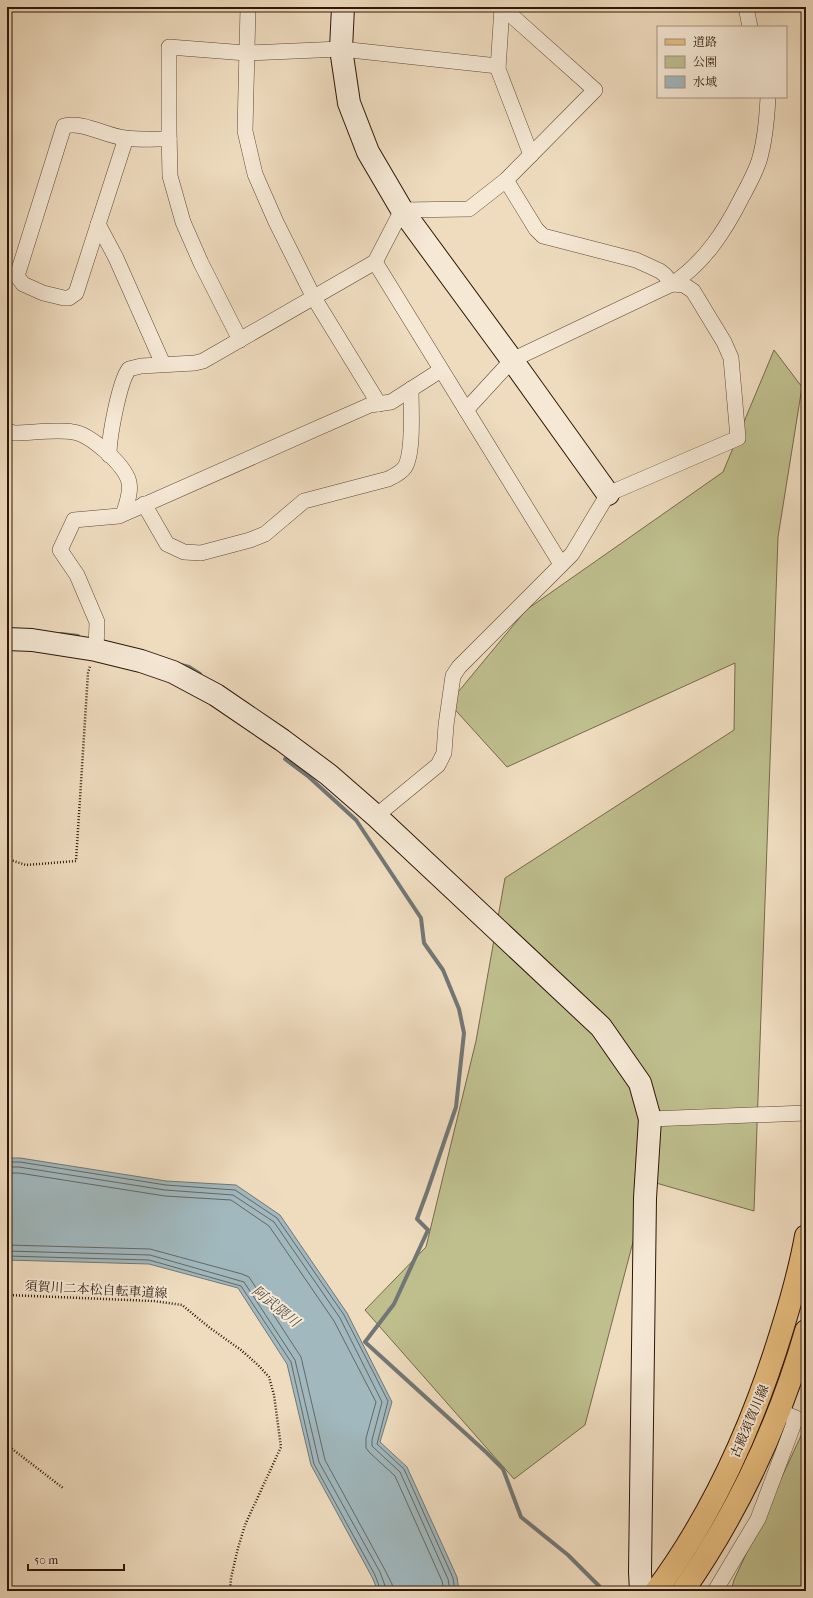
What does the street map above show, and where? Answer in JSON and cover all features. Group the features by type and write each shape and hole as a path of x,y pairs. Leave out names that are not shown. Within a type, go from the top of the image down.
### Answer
{"main road":[{"name":"古殿須賀川線","path":"656,1591 697,1530 718,1490 759,1401 789,1308 806,1236"},
{"name":"古殿須賀川線","path":"688,1584 712,1548 734,1510 754,1469 778,1411 806,1331"}],"street":[{"path":"248,7 246,53 246,131 256,174 276,222 314,298 380,404"},
{"path":"343,7 341,49 349,104 368,152 402,210 608,494"},
{"path":"402,210 469,210 506,180 595,90 502,7"},
{"path":"502,7 498,70 531,155"},
{"path":"746,7 750,26"},
{"path":"240,340 201,263 183,222 170,176 169,47 246,53 341,49 498,66"},
{"path":"466,410 512,360 672,284 684,276 712,248 730,221 759,161 767,119 768,98"},
{"path":"126,138 76,293 69,298 64,298 43,293 23,284 18,280 17,276 64,126 73,124 126,138 169,139"},
{"path":"376,816 438,766 444,753 453,676 459,667 572,554 608,494 738,438 731,358 724,342 693,291 684,285 672,284 660,271 636,260 543,236 536,229 506,180"},
{"path":"109,455 109,440 126,373 129,369 133,367 163,364 195,363 208,358 314,298 375,262 402,210"},
{"path":"98,224 116,258 163,364"},
{"path":"375,262 561,564"},
{"path":"96,650 97,622 77,575 60,550 74,520 119,516 124,512 370,405 391,402 441,370"},
{"path":"144,504 168,544 184,552 201,553 250,540 265,534 304,501 388,479 398,474 405,467 410,456 411,389"},
{"path":"7,431 14,433 72,432 83,434 109,455 125,474 129,482 130,494 124,512"},
{"path":"7,639 32,640 96,650 141,661 173,672 216,695 282,740 329,775 376,816 601,1027 640,1083 650,1119 645,1198 641,1591"},
{"path":"650,1119 806,1113"},
{"path":"715,1591 758,1519 796,1418 778,1411"}],"path":[{"path":"7,859 26,865 76,861 88,672 96,650"},
{"name":"須賀川二本松自転車道線","path":"7,1294 154,1301 182,1305 210,1328 241,1350 258,1365 268,1377 274,1395 281,1447 245,1525 231,1578 230,1591"},
{"path":"7,1445 63,1488"}],"green space":[{"path":"774,350 802,387 778,537 754,1211 649,1181 585,1425 514,1479 365,1310 426,1247 476,1041 505,878 734,730 735,663 507,767 449,703 526,610 723,472"},
{"path":"806,1425 806,1591 731,1591 734,1580"}],"water":[{"name":"阿武隈川","path":"7,1158 20,1158 166,1181 236,1185 280,1215 347,1313 392,1402 380,1442 407,1467 457,1577 459,1591 378,1591 372,1577 311,1465 287,1364 238,1288 149,1264 7,1260"}],"waterway":[{"path":"61,634 78,636"},
{"path":"181,665 189,667 200,674"},
{"path":"285,759 309,777 356,820 421,918 424,943 443,970 459,1009 464,1033 456,1107 417,1219 428,1230 394,1304 365,1342 503,1469 521,1517 568,1555 604,1591"}]}
